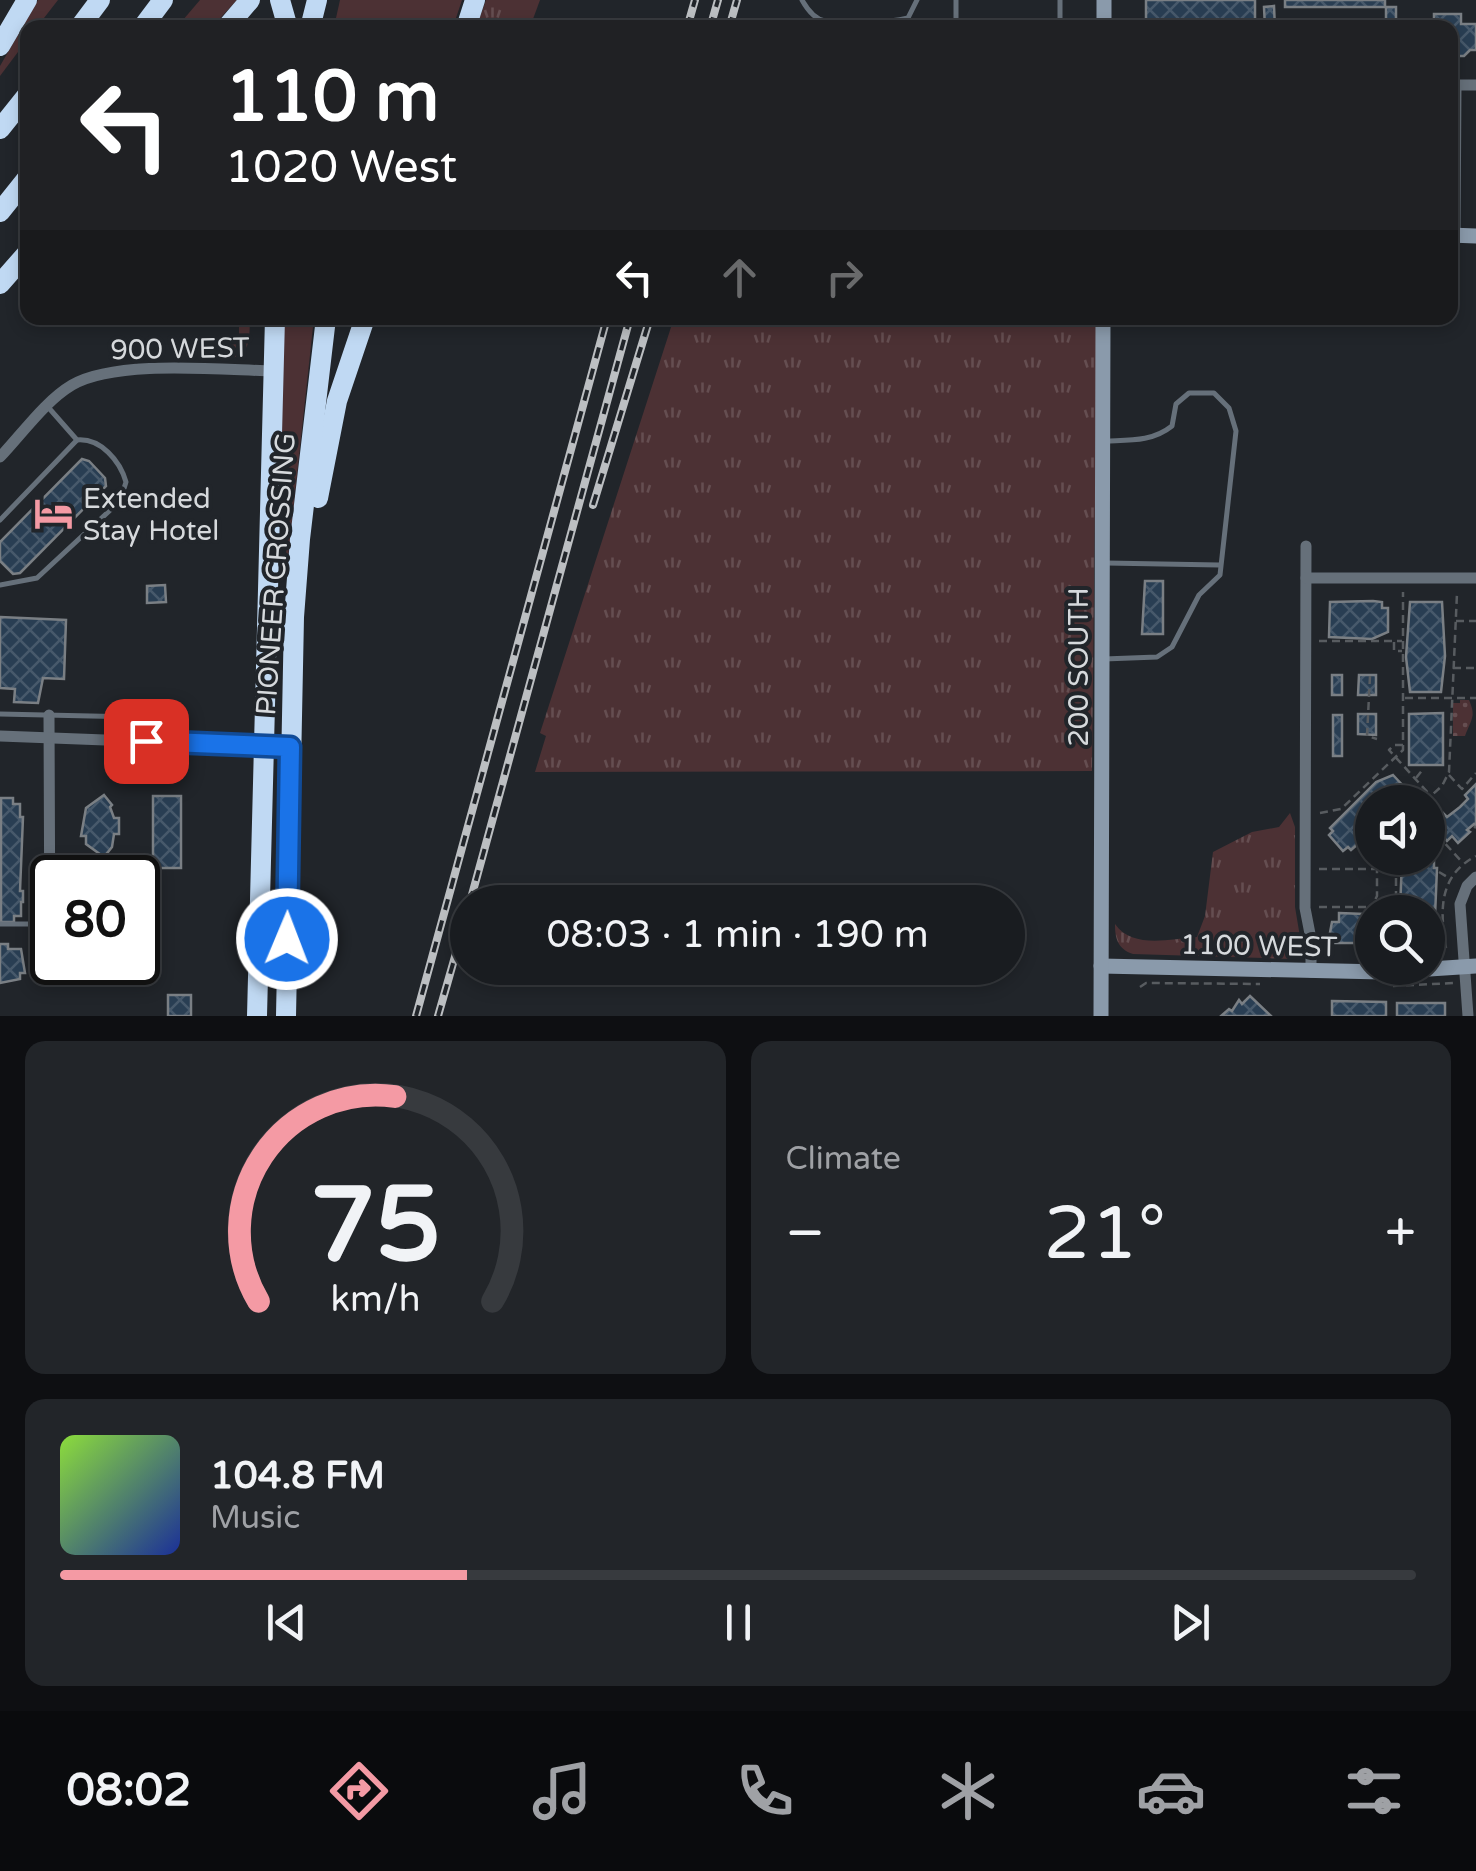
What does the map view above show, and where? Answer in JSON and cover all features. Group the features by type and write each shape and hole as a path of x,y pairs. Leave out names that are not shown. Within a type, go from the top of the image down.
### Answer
{"highway":[{"path":"0,46 27,0"},
{"path":"233,20 250,0"},
{"path":"0,129 20,104"},
{"path":"0,212 20,187"},
{"name":"PIONEER CROSSING","path":"257,1016 275,325"},
{"name":"PIONEER CROSSING","path":"286,1016 290,747 300,539 325,325"},
{"path":"290,747 304,698 310,576 324,458 336,401 362,325"}],"street":[{"name":"200 SOUTH","path":"1101,1016 1103,325"},
{"name":"900 WEST","path":"0,457 72,385 104,374 170,368 274,372"},
{"path":"1306,546 1305,908 1311,972"},
{"path":"1306,578 1476,578"},
{"path":"49,715 49,855"},
{"path":"0,736 290,747"},
{"path":"1468,1016 1471,967 1460,904 1467,886 1476,877"},
{"name":"1100 WEST","path":"1102,966 1311,972 1471,967"}],"lane":[{"path":"802,0 813,15 823,20"},
{"path":"899,20 908,18 916,0"},
{"path":"1102,442 1142,440 1162,434 1172,426 1176,404 1189,393 1214,393 1230,408 1236,431 1220,575 1199,595 1172,647 1156,657 1103,659"},
{"path":"48,407 78,440"},
{"path":"0,520 78,440 99,444 116,460 126,482 120,501 37,578 0,585"},
{"path":"1102,563 1221,565"},
{"path":"0,714 136,717 140,741"},
{"path":"0,924 30,924"}],"path":[{"path":"1320,813 1338,811 1396,758 1404,745 1403,592"},
{"path":"1440,785 1449,774 1450,670 1457,592"},
{"path":"1446,624 1476,621"},
{"path":"1320,641 1403,641"},
{"path":"1394,641 1394,651 1403,651"},
{"path":"1450,670 1475,668"},
{"path":"1370,676 1367,736 1377,739"},
{"path":"1403,698 1476,698"},
{"path":"1404,745 1390,749 1421,785"},
{"path":"1415,778 1424,768"},
{"path":"1449,774 1462,789 1476,772"},
{"path":"1445,843 1464,864"},
{"path":"1319,869 1355,869"},
{"path":"1444,875 1450,879"},
{"path":"1319,907 1355,907"},
{"path":"1140,987 1146,983 1262,984"}],"green space":[{"path":"38,0 58,0 42,20 26,20"},
{"path":"200,0 237,0 218,20 183,20"},
{"path":"340,0 462,0 455,20 336,20"},
{"path":"486,0 540,0 533,20 479,20"},
{"path":"20,31 20,49 0,76 0,66"},
{"path":"239,325 250,325 246,348 232,358 228,355 229,345 239,344"},
{"path":"281,325 313,325 287,567 279,409"},
{"path":"672,325 1097,325 1092,771 535,772 546,736 540,733"},
{"path":"1469,700 1472,717 1465,736 1453,736 1453,703"},
{"path":"1290,813 1295,827 1295,907 1301,943 1292,959 1133,954 1121,946 1115,924 1122,932 1141,940 1197,937 1205,916 1213,852 1252,832 1279,827"}],"building":[{"path":"1146,0 1255,0 1255,20 1146,20"},
{"path":"1285,0 1385,0 1385,7 1285,7"},
{"path":"1274,6 1275,20 1265,20 1264,7"},
{"path":"1386,7 1396,7 1396,20 1386,20"},
{"path":"1434,14 1461,14 1461,24 1476,24 1476,50 1458,56 1458,20 1434,20"},
{"name":"Extended Stay Hotel","path":"82,459 105,478 106,486 20,573 13,574 0,561 0,542"},
{"path":"1145,581 1163,581 1163,634 1142,634"},
{"path":"165,585 166,602 147,603 147,586"},
{"path":"1373,601 1388,608 1388,632 1372,639 1329,637 1330,602"},
{"path":"1410,602 1442,602 1445,656 1441,692 1410,692 1406,657"},
{"path":"0,617 66,620 64,679 43,678 38,703 14,702 15,689 0,688"},
{"path":"1332,675 1342,675 1342,695 1332,695"},
{"path":"1359,675 1376,675 1376,695 1358,695"},
{"path":"1443,713 1443,765 1409,765 1409,714"},
{"path":"1358,714 1376,714 1376,735 1358,734"},
{"path":"1333,715 1342,715 1342,756 1333,756"},
{"path":"1393,775 1402,785 1373,785"},
{"path":"1476,784 1476,826 1467,830 1470,832 1458,843 1452,836 1447,841 1445,815 1468,799 1465,795"},
{"path":"104,795 112,805 114,818 119,818 119,834 114,834 106,855 86,844 86,836 81,836 86,808"},
{"path":"153,796 181,796 181,868 160,868 160,855 153,855"},
{"path":"1,798 13,798 13,804 20,804 23,817 23,902 21,916 14,916 14,922 1,922"},
{"path":"1355,803 1355,846 1343,851 1329,835 1333,831 1330,828"},
{"path":"1401,875 1437,875 1436,895 1401,895"},
{"path":"1339,913 1355,914 1355,943 1328,943 1332,922 1339,922"},
{"path":"0,944 8,944 8,949 21,949 25,973 20,973 20,979 0,983"},
{"path":"168,995 191,995 191,1016 168,1016"},
{"path":"1250,996 1271,1016 1221,1016 1229,1009 1232,1011 1239,1000 1242,1004"},
{"path":"1332,1001 1386,1002 1386,1016 1332,1016"},
{"path":"1397,1003 1445,1003 1445,1016 1397,1016"}],"railway":[{"path":"689,20 695,0"},
{"path":"712,20 718,0"},
{"path":"731,20 737,0"},
{"path":"416,1016 605,325"},
{"path":"475,885 628,325"},
{"path":"593,505 648,325"},
{"path":"438,1016 450,974"}],"place":[{"name":"Extended Stay Hotel","path":"53,514"}],"route":[{"path":"146,741 290,747 287,939"}]}
